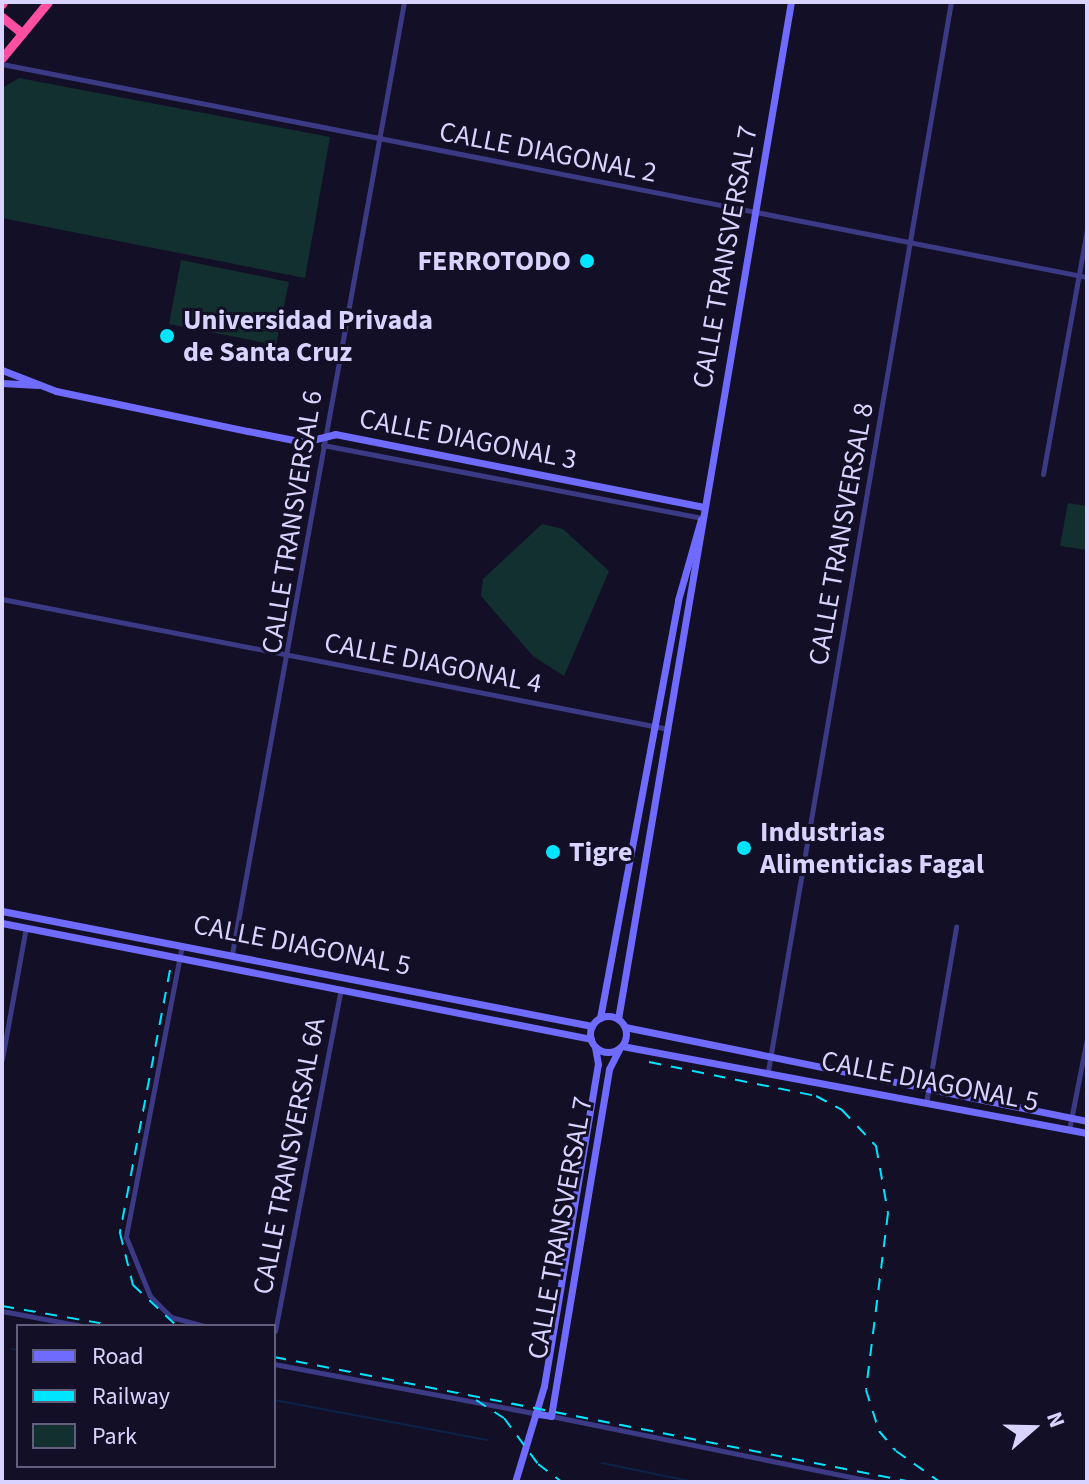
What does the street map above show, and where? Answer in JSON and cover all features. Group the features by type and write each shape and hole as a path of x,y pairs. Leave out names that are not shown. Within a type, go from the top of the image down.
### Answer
{"highway":[{"path":"2,61 48,2"},
{"path":"2,18 22,33"}],"street":[{"name":"CALLE TRANSVERSAL 6","path":"232,954 290,655 323,442 404,2"},
{"name":"CALLE TRANSVERSAL 7","path":"600,1018 623,922 678,600 704,507 791,2"},
{"name":"CALLE TRANSVERSAL 8","path":"768,1071 951,2"},
{"name":"CALLE DIAGONAL 2","path":"2,61 378,140 1087,277"},
{"path":"1043,474 1087,229"},
{"name":"CALLE DIAGONAL 3","path":"6,371 38,385"},
{"path":"4,383 6,371"},
{"name":"CALLE DIAGONAL 3","path":"4,383 38,385 304,442 323,442 335,434 704,507"},
{"path":"323,442 701,519"},
{"name":"CALLE TRANSVERSAL 7","path":"618,1019 669,729 701,519"},
{"name":"CALLE DIAGONAL 4","path":"2,599 669,729"},
{"name":"CALLE DIAGONAL 5","path":"2,911 592,1026"},
{"path":"623,922 634,924"},
{"name":"CALLE DIAGONAL 5","path":"2,923 342,988 593,1043"},
{"path":"2,1059 26,927"},
{"path":"926,1103 956,927"},
{"path":"114,943 117,933"},
{"path":"182,944 126,1237 150,1296 171,1317 197,1324"},
{"path":"391,999 394,985"},
{"name":"CALLE TRANSVERSAL 6A","path":"276,1326 342,988"},
{"path":"600,1018 618,1019 625,1027 620,1047 593,1043 592,1026 600,1018"},
{"name":"CALLE DIAGONAL 5","path":"625,1027 770,1060 1087,1121"},
{"path":"1069,1130 1087,1038"},
{"name":"CALLE TRANSVERSAL 7","path":"515,1482 539,1414 586,1140 593,1043"},
{"name":"CALLE TRANSVERSAL 7","path":"551,1416 598,1142 620,1047"},
{"name":"CALLE DIAGONAL 5","path":"620,1047 768,1071 1087,1133"},
{"path":"586,1140 598,1142"},
{"path":"564,1260 577,1262"},
{"path":"2,1311 71,1324"},
{"path":"549,1357 561,1358"},
{"path":"276,1364 876,1482"}],"green space":[{"path":"19,78 330,137 305,278 2,218 2,88"},
{"path":"181,260 289,282 276,345 169,324"},
{"path":"1068,503 1087,506 1087,550 1060,546"},
{"path":"542,524 563,529 609,571 564,676 533,656 481,596 483,579"}],"waterway":[{"path":"12,1349 16,1350"},
{"path":"276,1400 487,1440"},
{"path":"602,1463 694,1482"}],"railway":[{"path":"170,970 120,1233 133,1285 175,1324"},
{"path":"649,1062 816,1096 842,1110 876,1146 888,1213 866,1390 879,1431 896,1451 940,1482"},
{"path":"2,1306 106,1324"},
{"path":"276,1357 912,1482"},
{"path":"476,1400 504,1418 538,1464 562,1482"}],"place":[{"name":"FERROTODO","path":"587,261"},
{"name":"Universidad Privada de Santa Cruz","path":"167,336"},
{"name":"Industrias Alimenticias Fagal","path":"744,848"},
{"name":"Tigre","path":"553,852"}]}
